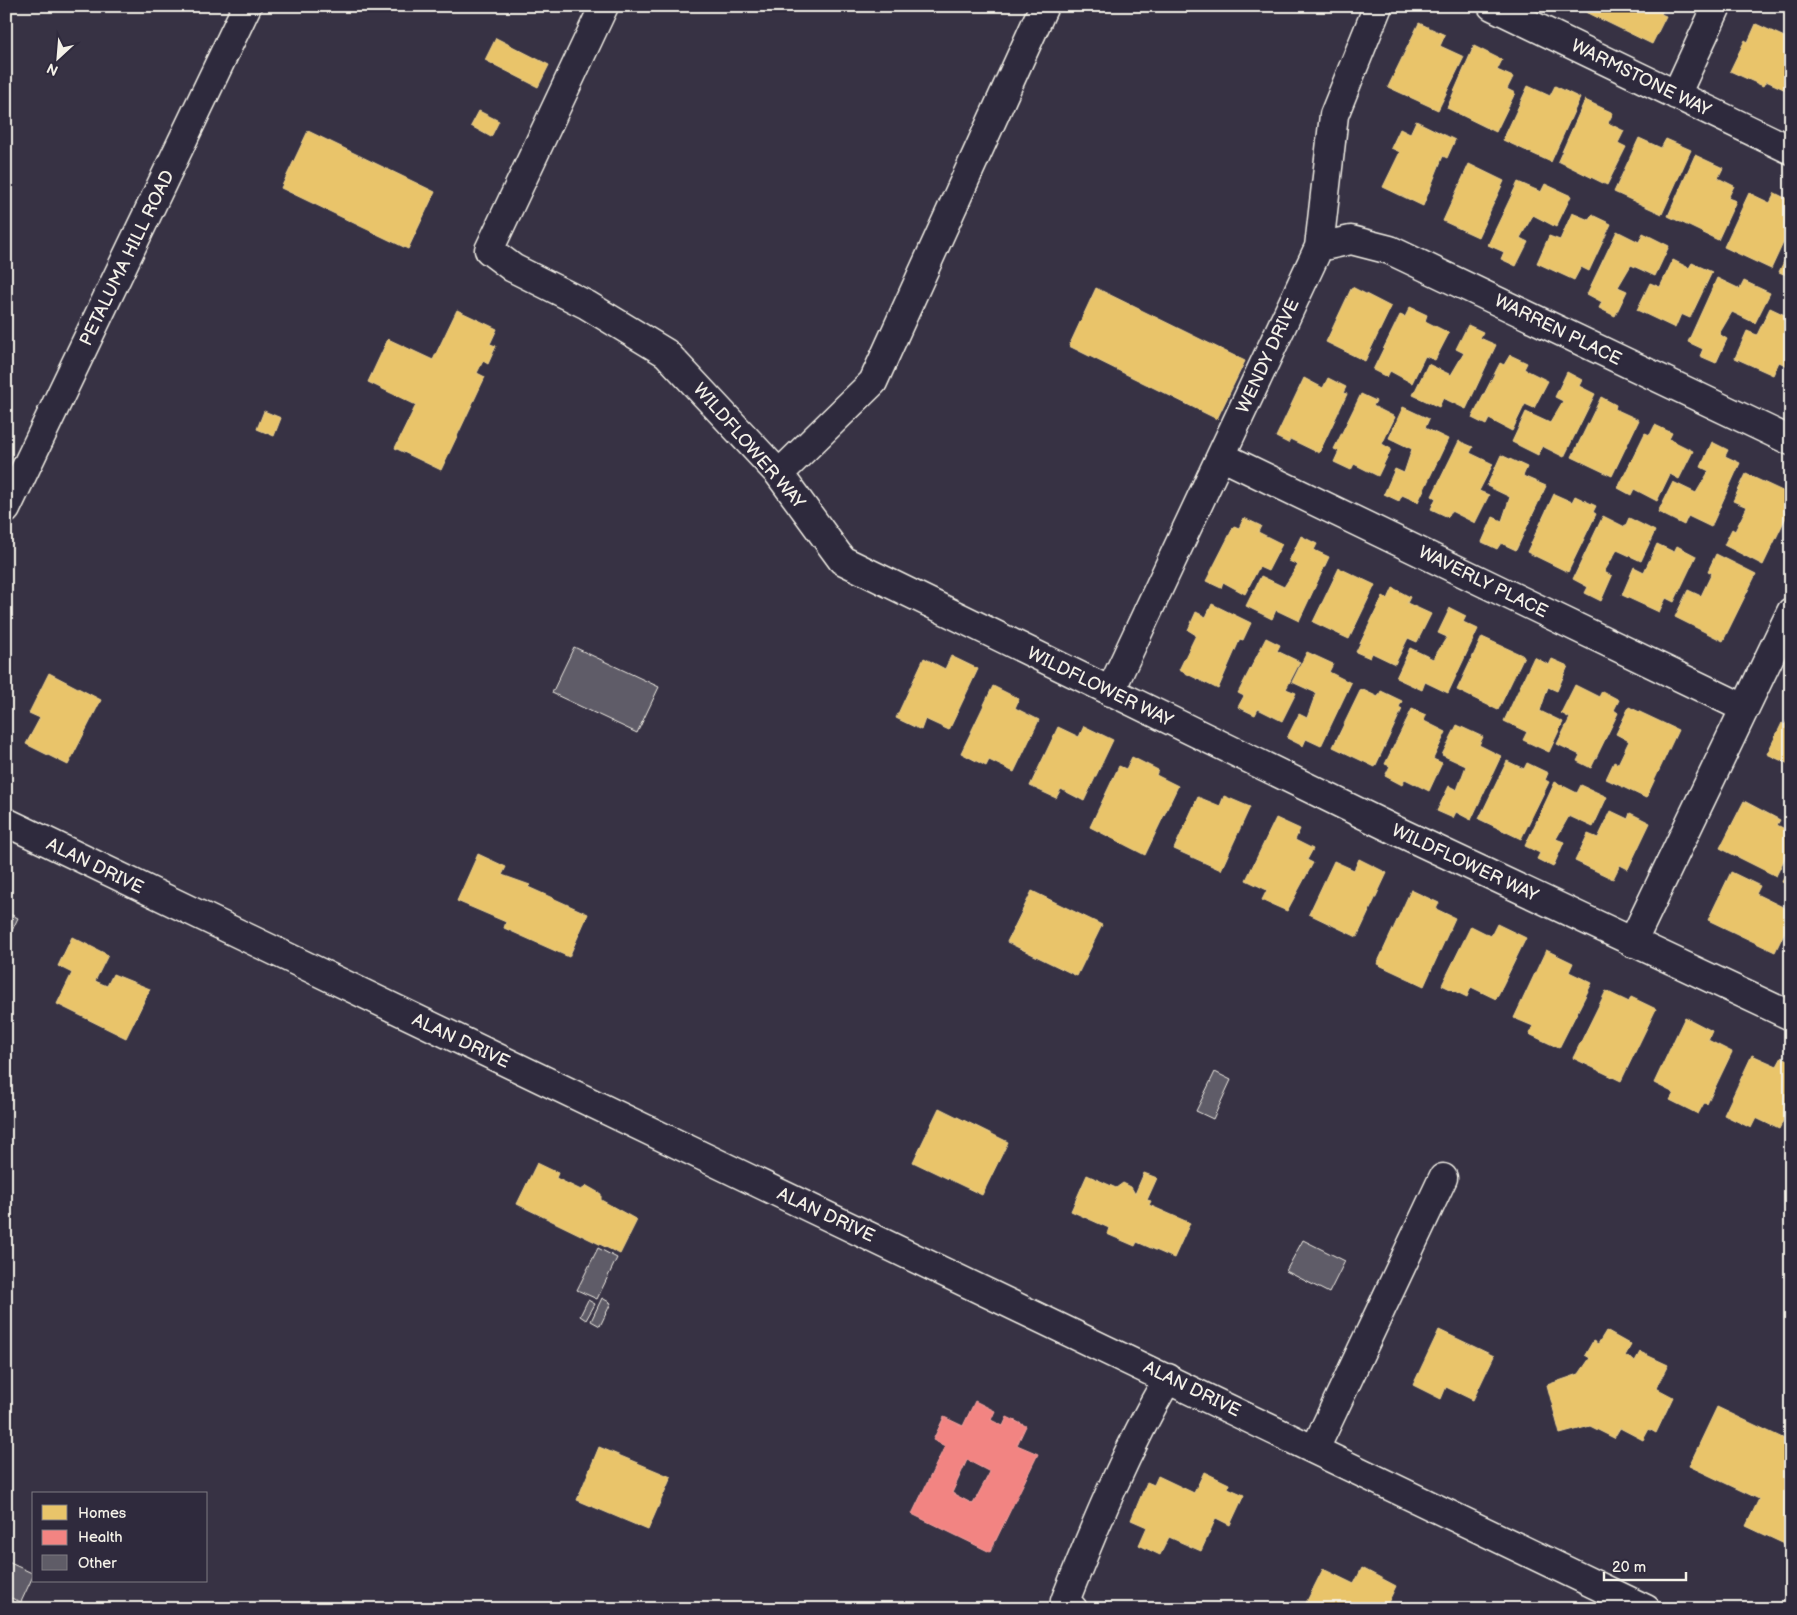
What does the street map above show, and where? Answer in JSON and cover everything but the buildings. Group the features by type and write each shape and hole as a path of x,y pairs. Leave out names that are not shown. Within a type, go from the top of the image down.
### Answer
{"street":[{"name":"PETALUMA HILL ROAD","path":"6,509 247,6"},
{"name":"WILDFLOWER WAY","path":"604,6 489,250 513,268 587,305 666,353 779,474 842,560 1110,692 1632,943 1791,1016"},
{"path":"779,474 873,382 1044,6"},
{"name":"WENDY DRIVE","path":"1110,692 1319,247 1334,115 1378,6"},
{"name":"WARMSTONE WAY","path":"1492,6 1791,150"},
{"path":"1676,95 1717,6"},
{"name":"WARREN PLACE","path":"1319,247 1351,240 1390,250 1791,441"},
{"name":"WAVERLY PLACE","path":"1221,456 1744,708"},
{"path":"1632,943 1791,612"},
{"name":"ALAN DRIVE","path":"6,822 1646,1609"},
{"path":"1315,1449 1443,1178"},
{"path":"1073,1609 1065,1601 1078,1566 1120,1469 1147,1414 1168,1378"}]}
